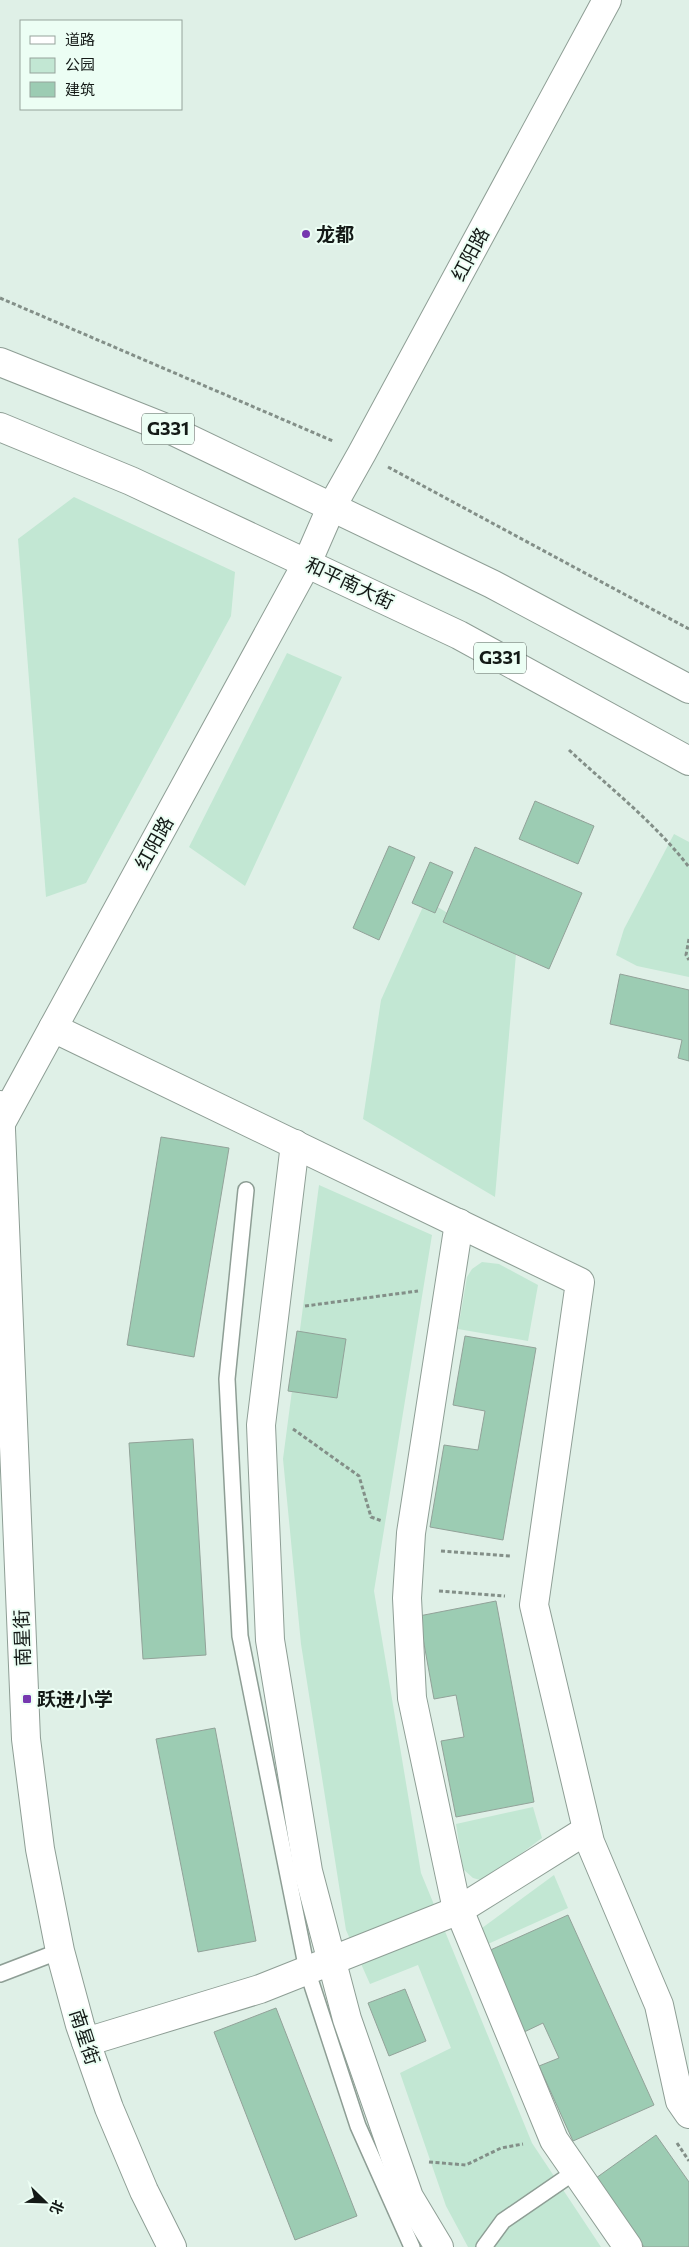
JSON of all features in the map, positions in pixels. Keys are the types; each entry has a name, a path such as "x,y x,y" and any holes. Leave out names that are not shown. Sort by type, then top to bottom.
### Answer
{"main road":[{"name":"红阳路","path":"1,1123 307,563 331,508 367,445 607,0"},
{"name":"G331","path":"0,362 171,430 492,584 689,689"},
{"name":"和平南大街","path":"0,427 131,480 459,635 689,761"},
{"path":"53,1028 580,1282 534,1605 590,1842 659,2005 678,2041 680,2101 689,2114"},
{"name":"南星街","path":"0,1096 26,1739 40,1849 60,1951 86,2042 109,2108 144,2191 172,2247"},
{"path":"295,1144 260,1425 270,1640 308,1871 319,1966 347,2019 409,2197 439,2247"},
{"path":"459,1223 451,1287 411,1541 407,1588 412,1698 455,1900 554,2140 628,2247"},
{"path":"86,2042 260,1989 459,1910 587,1830"}],"lane":[{"path":"246,1190 227,1379 240,1636 358,2126 412,2247"},
{"path":"0,1974 60,1951"},
{"path":"484,2247 503,2221 576,2171"}],"path":[{"path":"568,750 674,848 689,868"},
{"path":"689,939 686,955 689,960"},
{"path":"275,1310 451,1287"},
{"path":"263,1404 303,1437 359,1476 371,1517 411,1541 519,1557"},
{"path":"407,1588 513,1597"},
{"path":"396,2159 466,2165 501,2148 554,2140"}],"green space":[{"path":"74,497 235,572 231,616 86,883 46,897 18,539"},
{"path":"287,653 342,677 245,886 189,847"},
{"path":"674,834 689,842 689,977 637,966 616,955 624,929"},
{"path":"426,900 516,954 495,1197 363,1119 381,1000"},
{"path":"319,1185 432,1235 374,1591 421,1873 532,2143 601,2247 468,2247 446,2206 400,2073 451,2048 418,1965 370,1984 346,1930 301,1644 283,1459"},
{"path":"482,1262 499,1264 538,1285 528,1341 458,1329 467,1277 472,1269"},
{"path":"533,1807 542,1838 484,1881 473,1878 463,1869 456,1824"},
{"path":"554,1875 568,1908 488,1944 482,1928"}],"building":[{"path":"535,801 594,826 578,864 519,839"},
{"path":"389,846 415,857 379,940 353,928"},
{"path":"475,847 582,893 549,969 443,922"},
{"path":"430,862 453,872 435,913 412,903"},
{"path":"620,974 689,990 689,1061 678,1058 682,1040 610,1024"},
{"path":"161,1137 229,1148 194,1357 127,1345"},
{"path":"297,1331 346,1339 337,1398 288,1391"},
{"path":"465,1336 536,1348 503,1540 430,1527 444,1445 478,1450 485,1411 453,1405"},
{"path":"193,1439 206,1655 143,1659 129,1443"},
{"path":"496,1601 534,1802 456,1817 441,1741 464,1737 456,1695 434,1699 419,1616"},
{"path":"215,1728 256,1941 198,1952 156,1739"},
{"path":"568,1915 654,2105 573,2141 539,2066 559,2058 543,2023 522,2033 486,1952"},
{"path":"405,1989 426,2041 389,2056 368,2003"},
{"path":"276,2008 357,2216 295,2240 214,2032"},
{"path":"656,2135 689,2182 689,2247 644,2247 596,2178"}],"place":[{"name":"龙都","path":"306,234"},
{"name":"跃进小学","path":"27,1699"}]}
